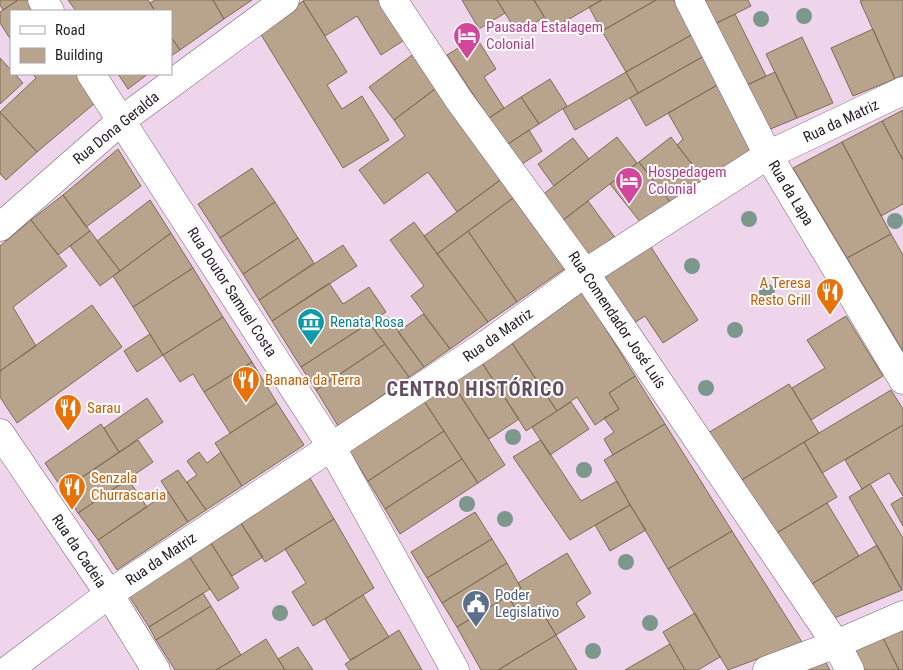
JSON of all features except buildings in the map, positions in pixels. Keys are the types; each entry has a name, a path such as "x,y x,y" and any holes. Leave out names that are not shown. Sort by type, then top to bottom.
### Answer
{"street":[{"name":"Rua Dona Geralda","path":"0,228 122,120 285,0"},
{"name":"Rua Comendador José Luís","path":"393,0 459,100 585,273 836,644 850,670"},
{"name":"Rua da Lapa","path":"689,0 768,155 903,380"},
{"name":"Rua Doutor Samuel Costa","path":"92,75 331,446 455,670"},
{"name":"Rua da Matriz","path":"8,670 109,594 487,344 585,273 768,155 903,91"},
{"name":"Rua da Cadeia","path":"0,433 109,594 156,670"},
{"path":"767,670 836,644 903,615"}],"place":[{"name":"Pausada Estalagem Colonial","path":"467,60"},
{"name":"Hospedagem Colonial","path":"629,205"},
{"name":"A Teresa Resto Grill","path":"830,316"},
{"name":"Renata Rosa","path":"311,346"},
{"name":"Banana da Terra","path":"246,404"},
{"name":"Sarau","path":"68,432"},
{"name":"Senzala Churrascaria","path":"72,511"},
{"name":"Poder Legislativo","path":"476,628"}],"district":[{"name":"CENTRO HISTÓRICO","path":"476,389"}]}
